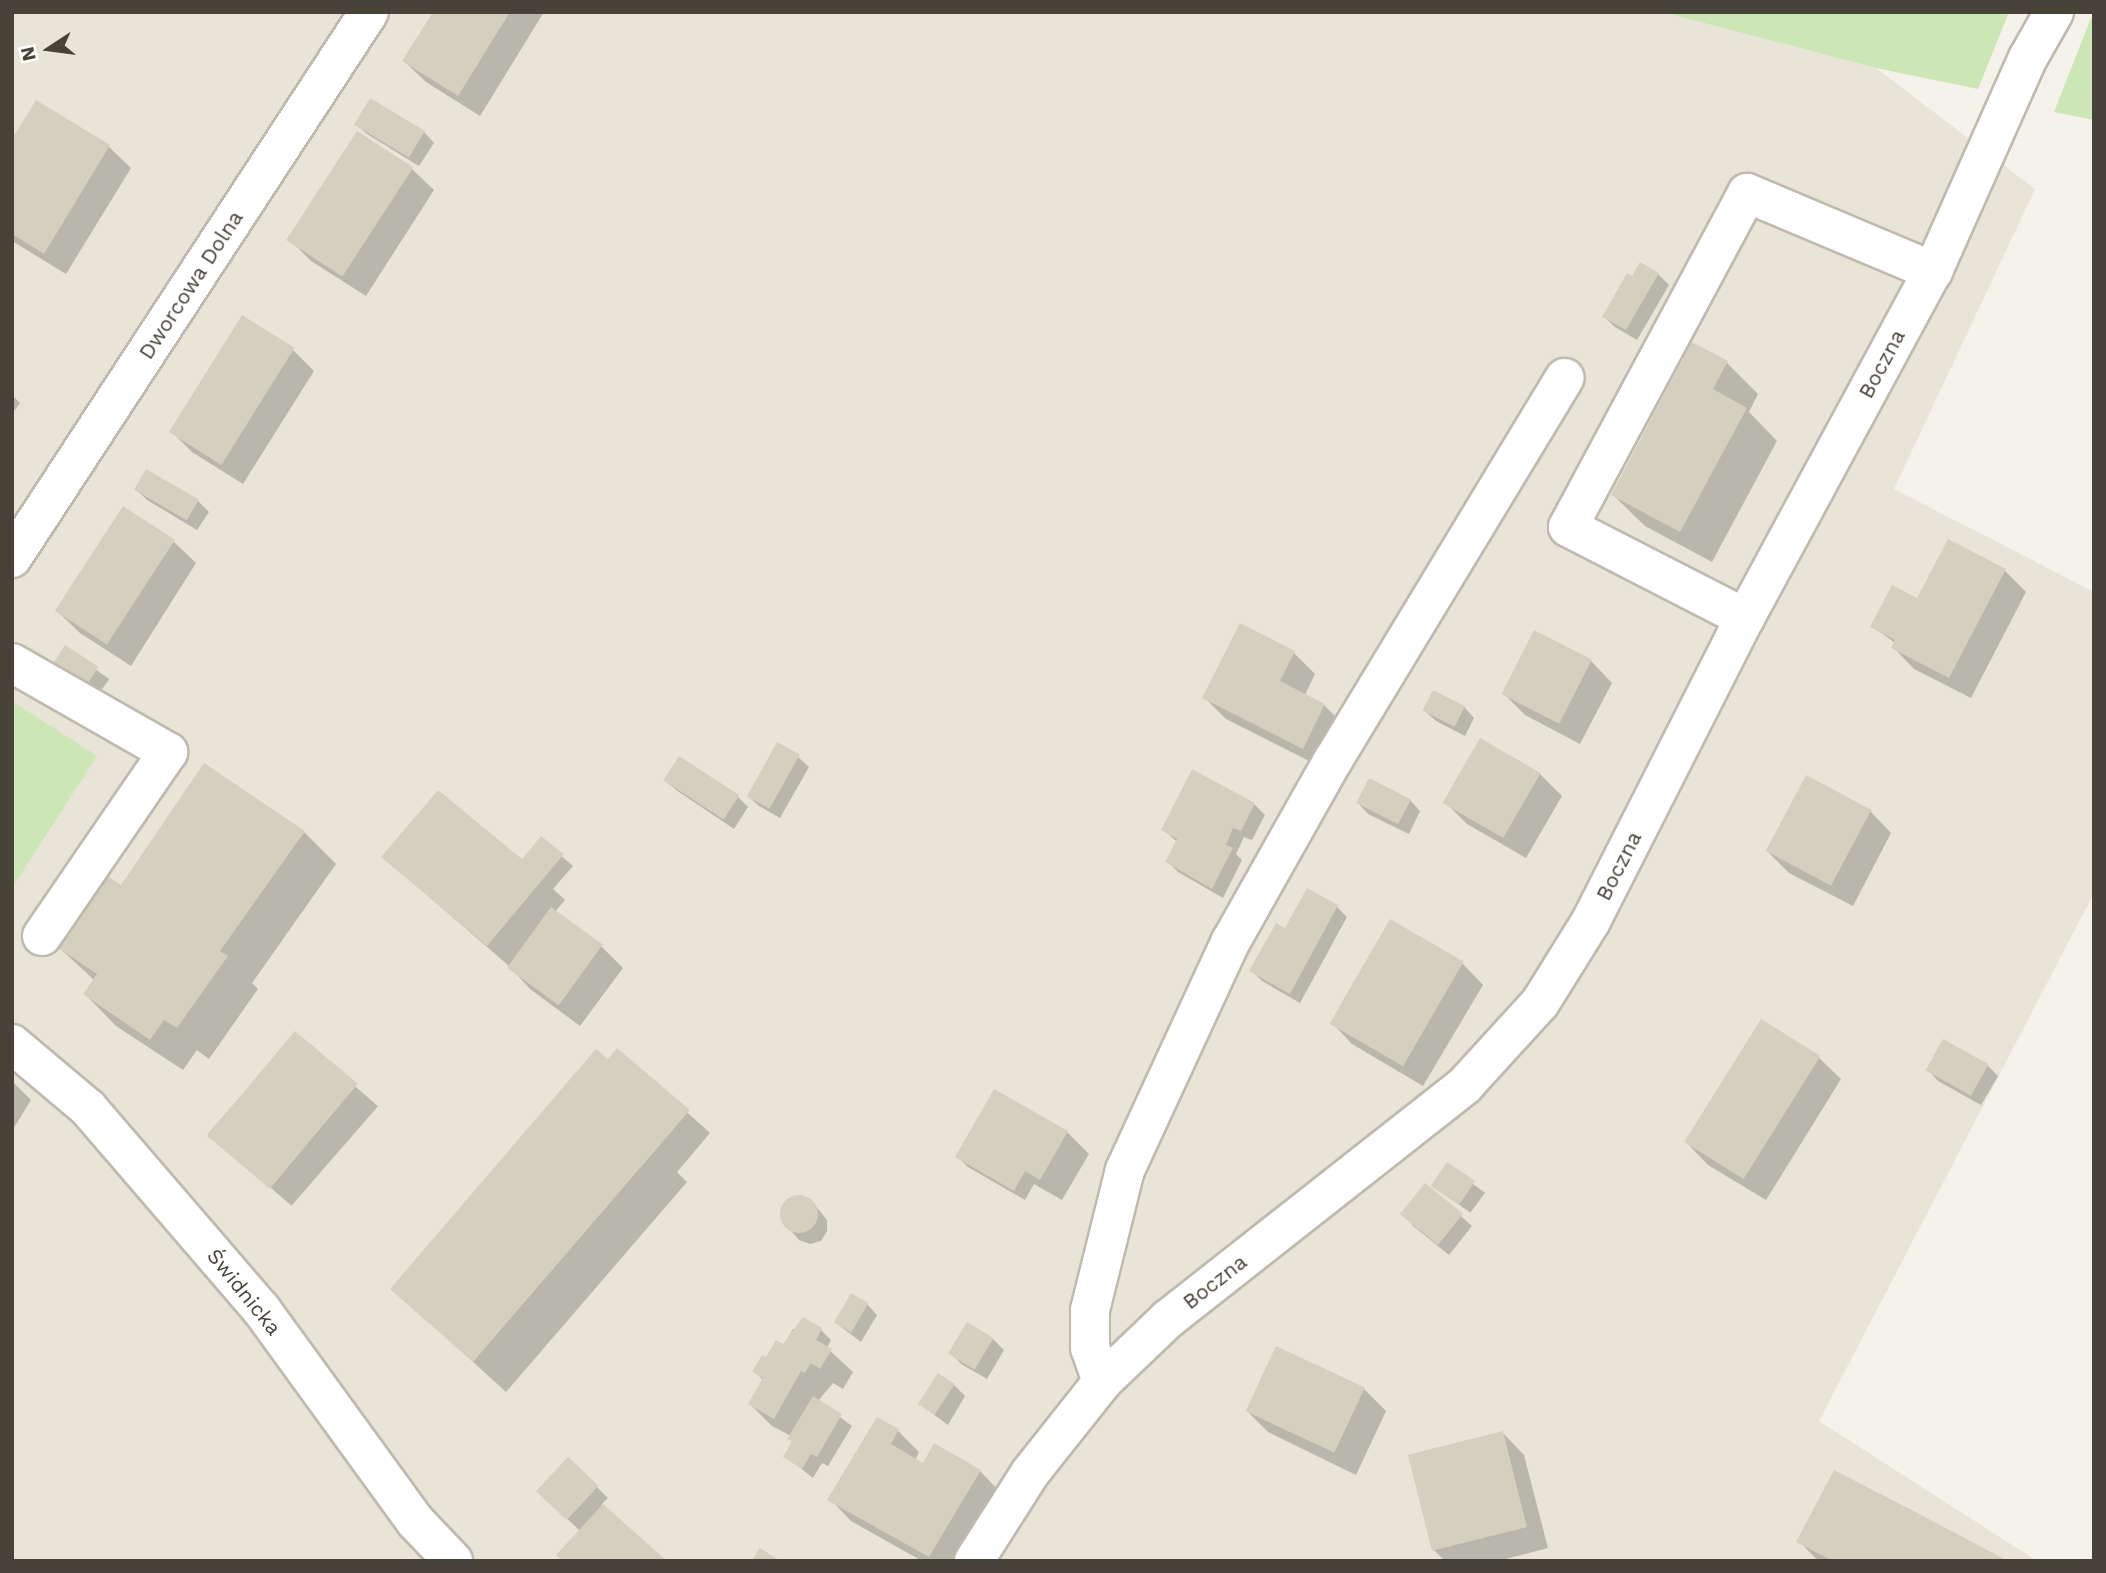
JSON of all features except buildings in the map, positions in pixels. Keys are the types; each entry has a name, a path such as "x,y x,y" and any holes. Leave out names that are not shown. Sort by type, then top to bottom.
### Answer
{"street":[{"name":"Dworcowa Dolna","path":"12,558 369,12"},
{"name":"Boczna","path":"974,1561 1030,1473 1102,1382 1168,1319 1465,1085 1540,1003 1591,921 1745,618 1933,271 2028,58 2054,12"},
{"path":"1745,618 1568,527 1747,193 1933,271"},
{"path":"1102,1382 1090,1348 1090,1310 1096,1277 1125,1170 1231,941 1332,762 1565,378"},
{"path":"12,663 168,752 42,936"},
{"name":"Świdnicka","path":"12,1044 88,1108 261,1310 415,1522 453,1561"}],"shaded area":[{"path":"12,12 1662,12 1876,68 2035,189 1894,489 2094,592 2094,893 1819,1421 2037,1561 12,1561"}],"green space":[{"path":"1662,12 2009,12 1978,89 1876,68"},
{"path":"2091,18 2094,19 2094,120 2054,112"},
{"path":"12,701 97,756 12,888"}]}
